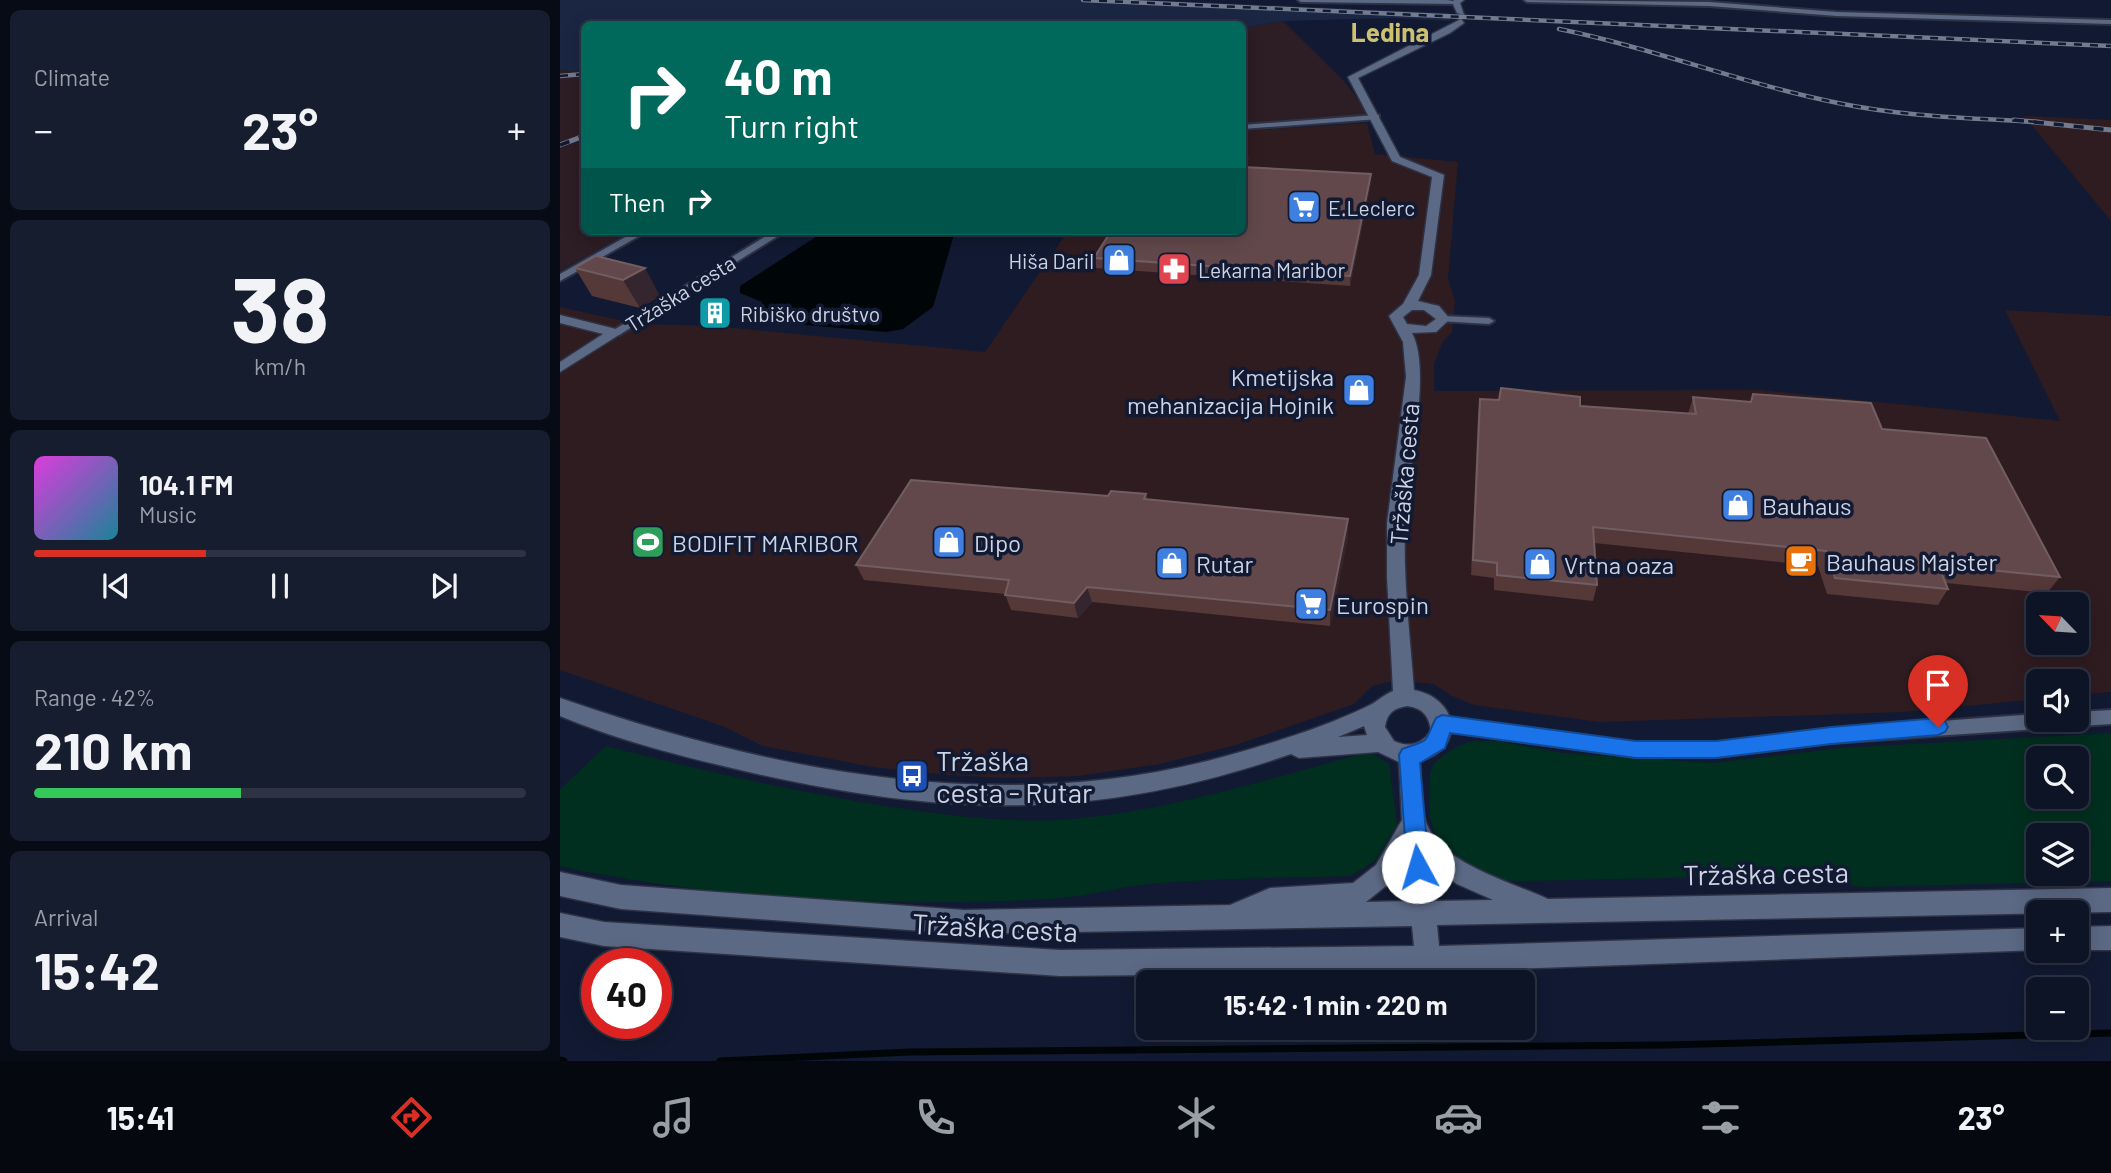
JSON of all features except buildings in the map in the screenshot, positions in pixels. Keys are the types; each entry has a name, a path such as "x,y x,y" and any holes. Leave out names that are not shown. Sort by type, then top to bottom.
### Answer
{"street":[{"path":"1301,0 1458,1 1461,17 1447,31 1355,75 1354,82 1376,117 1396,159 1438,175 1425,275 1432,307 1443,319 1489,321"},
{"path":"1527,0 1709,4 1769,9 2111,22"},
{"path":"1763,0 1769,9"},
{"path":"1246,127 1376,117"},
{"path":"560,278 636,235"},
{"name":"Tržaška cesta","path":"560,368 774,235"},
{"path":"1413,377 1410,342 1396,316 1409,306 1425,275"},
{"path":"1409,306 1432,307"},
{"name":"Tržaška cesta","path":"560,319 615,333"},
{"path":"1404,327 1429,330 1443,319"},
{"path":"1413,377 1429,330"},
{"name":"Tržaška cesta","path":"1405,697 1396,577 1396,523 1413,377"},
{"path":"560,707 604,725 775,768 871,787 1003,797 1080,793 1152,783 1275,752 1377,712 1389,701 1405,697 1415,698 1433,707 1442,724 1438,743 1420,754 1399,754 1381,743 1275,752"},
{"path":"1377,712 1374,728 1381,743"},
{"path":"2089,718 2111,717"},
{"path":"1442,724 1636,750 1716,750 1831,736 2026,722"},
{"path":"1409,755 1413,821 1428,959"},
{"path":"1413,821 1444,863 1469,878 1543,909"},
{"path":"1227,918 1270,900 1357,894 1384,873 1396,856 1413,821"},
{"name":"Tržaška cesta","path":"560,884 621,897 964,922 2111,900"},
{"name":"Tržaška cesta","path":"560,925 604,934 1060,963 1428,959 2026,940"},
{"path":"2089,939 2111,938"}],"shaded area":[{"path":"560,0 1144,0 1449,13 1450,21 1394,18 1283,21 1246,27 1246,21 581,21 581,72 560,70"},
{"path":"1283,21 1344,81 1368,113 1362,116 1246,123 1246,27"},
{"path":"560,70 581,72 581,235 625,235 560,271"},
{"path":"2024,116 2111,120 2111,221 2031,124"},
{"path":"1367,123 1375,154 1458,162 1448,278 1455,301 1452,333 1443,341 1434,364 1434,391 1761,390 2060,421 2005,310 2111,316 2111,692 2089,694 2089,669 2026,669 2026,700 1903,712 1600,722 1474,705 1452,696 1434,684 1396,680 1372,686 1354,704 1236,745 1160,764 1078,776 1006,778 948,775 873,767 763,746 725,727 560,670 560,307 637,324 713,326 985,352 1065,235 1246,235 1246,131"},
{"path":"819,235 954,235 933,307 903,329 886,332 760,321 767,308 760,308 762,302 740,293 740,286"}],"green space":[{"path":"2111,733 2111,881 2089,882 2089,823 2026,823 2026,883 1864,887 1764,876 1491,880 1473,872 1443,847 1429,814 1430,773 1434,763 1456,747 1473,741 1498,741 1562,753 1714,763 1841,748"},
{"path":"606,746 819,795 914,810 1006,820 1075,819 1150,808 1224,792 1369,752 1389,764 1397,825 1376,860 1351,876 1160,883 1064,898 929,902 804,898 680,887 560,866 560,789"}],"waterway":[{"path":"720,1061 909,1052 1667,1045 2111,1033"},
{"path":"560,1060 564,1061"}],"railway":[{"path":"1083,0 2111,46"},
{"path":"1559,29 1768,86 1863,108 2027,121"},
{"path":"560,76 581,74"},
{"path":"2014,120 2027,121"},
{"path":"2027,121 2040,122"},
{"path":"2027,121 2111,130"},
{"path":"560,145 581,137"}],"place":[{"name":"E.Leclerc","path":"1304,207"},
{"name":"Hiša Daril","path":"1119,260"},
{"name":"Lekarna Maribor","path":"1174,269"},
{"name":"Ribiško društvo","path":"715,313"},
{"name":"Kmetijska mehanizacija Hojnik","path":"1359,390"},
{"name":"Bauhaus","path":"1738,505"},
{"name":"BODIFIT MARIBOR","path":"648,542"},
{"name":"Dipo","path":"949,542"},
{"name":"Bauhaus Majster","path":"1801,561"},
{"name":"Rutar","path":"1172,563"},
{"name":"Vrtna oaza","path":"1540,564"},
{"name":"Eurospin","path":"1311,604"},
{"name":"Tržaška cesta - Rutar","path":"912,776"}],"district":[{"name":"Ledina","path":"1390,31"}],"route":[{"path":"1418,867 1409,755 1430,750 1438,743 1442,724 1636,750 1716,750 1938,727"}]}
